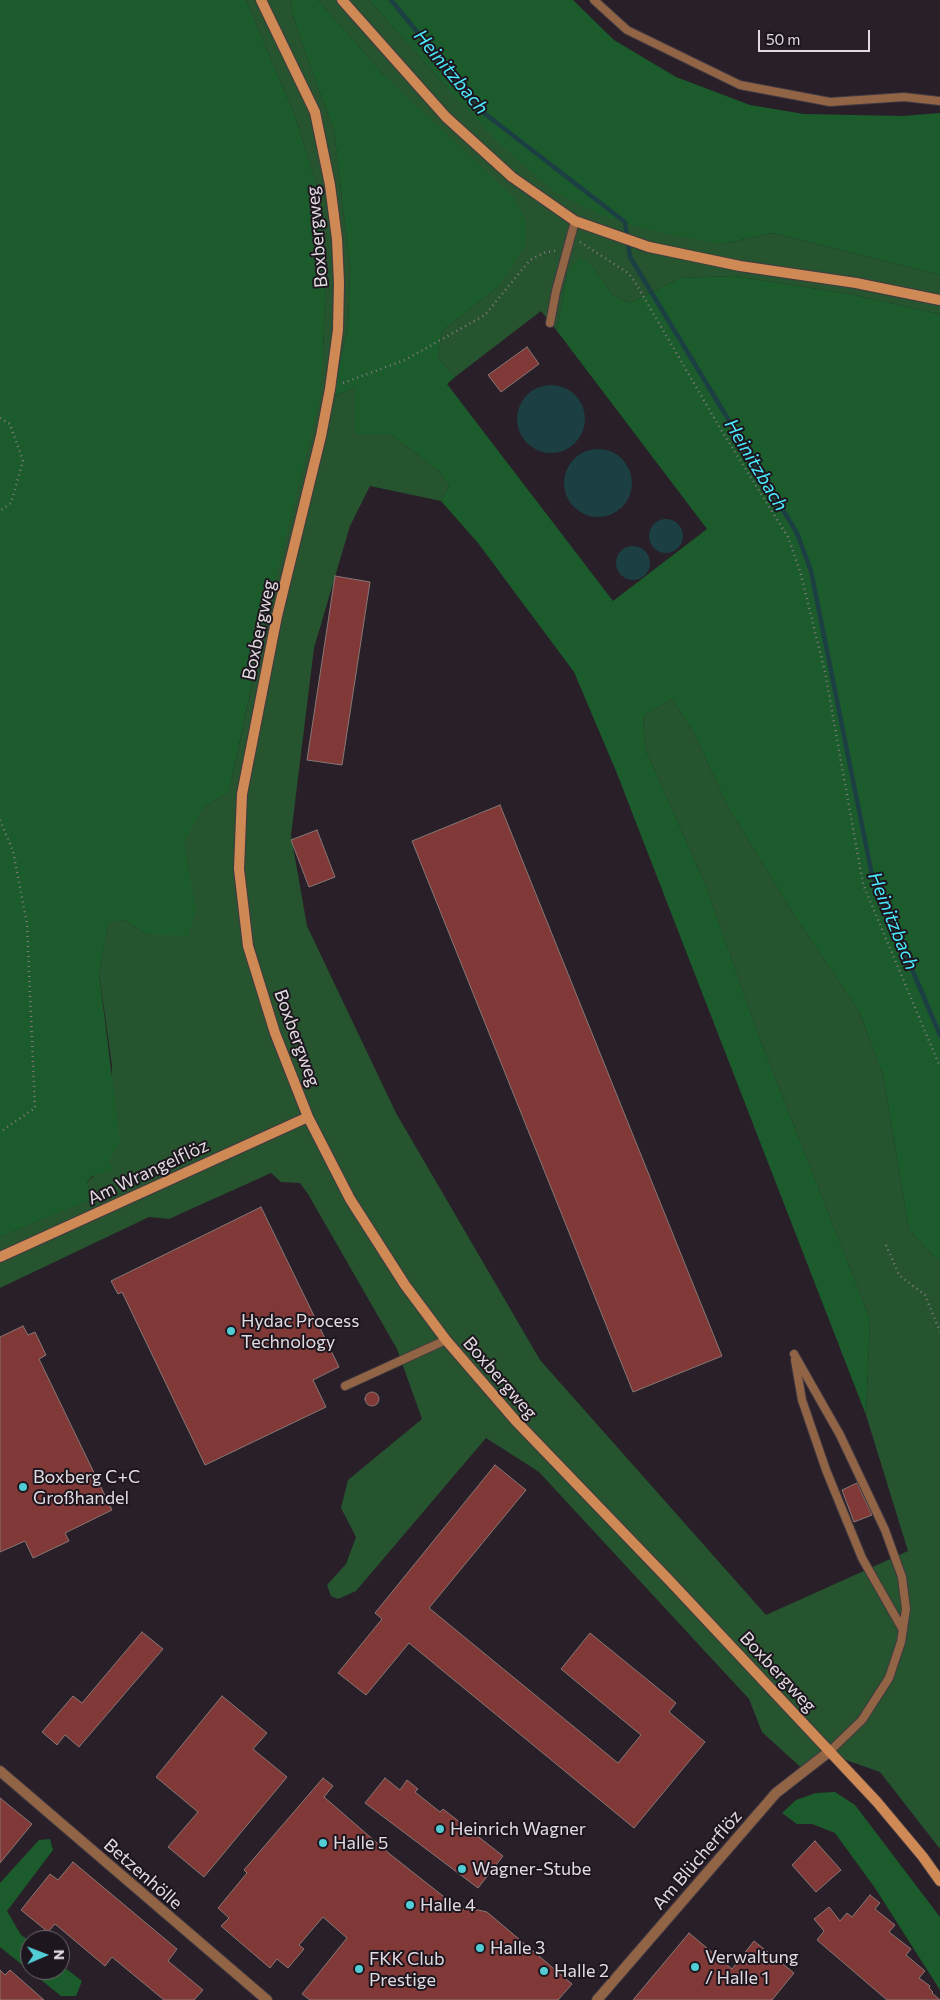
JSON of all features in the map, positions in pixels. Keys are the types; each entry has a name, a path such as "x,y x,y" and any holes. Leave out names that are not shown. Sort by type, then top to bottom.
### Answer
{"street":[{"name":"Boxbergweg","path":"261,0 315,112 330,185 337,239 339,283 338,330 321,436 277,616 242,794 239,869 248,946 275,1033 308,1117 350,1199 405,1285 446,1340 522,1427 830,1751 923,1857 940,1881"},
{"path":"342,0 446,116 512,176 576,222 658,249 740,266 856,283 940,300"},
{"name":"Am Wrangelflöz","path":"0,1257 308,1117"},
{"name":"Am Blücherflöz","path":"597,2000 776,1793 830,1751"},
{"name":"Betzenhölle","path":"0,1771 267,2000"}],"lane":[{"path":"594,0 627,30 740,85 830,102 904,97 940,101"},
{"path":"550,323 556,291 576,222"},
{"path":"345,1386 446,1340"},
{"path":"830,1751 862,1720 889,1678 903,1630 906,1609 902,1577 895,1554 849,1450 794,1354 802,1400 826,1470 862,1558 903,1630"}],"path":[{"path":"571,236 628,273 636,282 720,428 788,537 800,571 825,672 863,884 940,1067"},
{"path":"330,388 405,360 485,315 530,260 546,252 567,250"},
{"path":"0,418 10,424 23,461 11,503 0,511"},
{"path":"0,820 13,851 27,924 35,1108 0,1132"},
{"path":"886,1244 899,1275 925,1295 940,1332"}],"green space":[{"path":"0,0 246,0 295,116 317,186 326,272 319,402 267,614 229,792 204,807 184,842 196,911 188,936 146,934 125,920 109,922 99,973 120,1142 109,1161 114,1170 92,1176 87,1182 90,1192 97,1197 0,1237"},
{"path":"246,0 292,0 291,9 300,38 334,131 350,268 348,328 332,397 355,388 390,434 439,471 449,486 441,501 370,486 350,526 314,648 291,835 307,926 396,1113 540,1360 766,1615 908,1551 866,1415 870,1319 758,1034 706,886 645,748 643,716 672,699 694,733 728,807 796,918 859,1011 883,1075 909,1230 940,1262 940,1849 880,1772 826,1753 807,1773 762,1732 749,1699 539,1472 486,1438 356,1591 338,1599 331,1596 327,1585 346,1564 356,1537 341,1508 348,1480 422,1419 397,1349 300,1183 281,1182 271,1173 169,1219 149,1217 0,1288 0,1237 96,1197 90,1192 87,1182 109,1161 112,1066 99,973 109,921 125,920 146,934 189,871 183,842 204,807 229,792 323,355 326,272 317,186 295,116"},
{"path":"292,0 318,0 384,75 514,198 526,221 526,244 499,286 442,331 438,358 455,377 447,384 613,601 707,529 557,331 567,273 580,257 590,263 614,296 630,303 680,278 734,276 850,294 940,314 940,1262 909,1230 883,1075 859,1011 796,918 728,807 694,733 672,699 643,716 645,748 706,886 758,1034 870,1319 866,1415 616,771 574,672 478,543 441,501 449,486 439,471 390,434 355,434 355,388 332,397 348,328 350,268 334,131 300,38 291,9"},
{"path":"318,0 369,0 446,87 722,244 773,233 940,275 940,314 850,294 734,276 680,278 630,303 614,296 590,263 567,273 557,331 541,311 455,377 438,358 442,331 499,286 384,75"},
{"path":"369,0 573,0 614,40 676,77 750,105 804,114 903,116 940,113 940,275 773,233 722,244 648,230 602,215 555,192 502,146 446,87"},
{"path":"835,1792 855,1805 940,1917 940,1990 875,1888 835,1833 812,1824 797,1824 782,1813 796,1800 816,1793"},
{"path":"50,1839 53,1850 7,1911 20,1933 20,1963 0,1947 0,1883 39,1840"},
{"path":"70,1972 82,1981 76,1996 61,1996 41,1980 70,1980"}],"water":[{"path":"551,385 564,388 575,395 582,406 585,419 582,432 575,443 564,450 551,453 538,450 527,443 520,432 517,419 520,406 527,395 538,388"},
{"path":"598,449 611,452 622,459 629,470 632,483 629,496 622,507 611,514 598,517 585,514 574,507 567,496 564,483 567,470 574,459 585,452"},
{"path":"666,519 678,524 683,536 678,548 666,553 654,548 649,536 654,524"},
{"path":"633,546 645,551 650,563 645,575 633,580 621,575 616,563 621,551"}],"building":[{"path":"527,347 539,364 501,392 488,375"},
{"path":"335,576 370,582 342,765 307,760"},
{"path":"500,805 722,1356 633,1392 412,841"},
{"path":"317,830 335,877 309,887 291,840"},
{"name":"Hydac Process Technology","path":"261,1207 339,1367 313,1380 326,1407 205,1465 122,1292 118,1294 111,1281"},
{"path":"23,1326 28,1335 35,1332 46,1355 39,1359 112,1510 65,1533 69,1541 33,1558 25,1541 0,1552 0,1337"},
{"path":"369,1392 375,1392 379,1399 375,1406 369,1406 365,1402 365,1396"},
{"path":"495,1465 526,1490 429,1608 618,1763 641,1735 561,1669 590,1633 676,1703 669,1712 705,1742 634,1828 409,1643 366,1695 338,1673 382,1619 375,1613"},
{"path":"857,1483 872,1515 854,1522 842,1490"},
{"path":"142,1632 163,1649 79,1747 65,1735 57,1745 42,1732 73,1696 82,1703"},
{"path":"222,1696 267,1733 253,1749 287,1777 204,1877 168,1847 198,1812 156,1777"},
{"path":"323,1778 333,1786 324,1797 391,1855 462,1911 465,1907 487,1912 572,1984 558,2000 310,2000 302,1994 347,1938 323,1917 299,1945 304,1949 288,1968 277,1959 270,1968 221,1926 229,1918 218,1908 247,1873 244,1870"},
{"name":"Heinrich Wagner","path":"385,1778 400,1790 407,1780 418,1789 415,1792 440,1812 443,1809 503,1856 478,1888 365,1803"},
{"path":"0,1798 32,1824 0,1863"},
{"path":"815,1841 841,1870 816,1892 792,1865"},
{"path":"73,1862 177,1949 168,1961 203,1990 194,2000 164,2000 112,1957 105,1966 70,1937 70,1930 62,1930 55,1924 50,1930 46,1930 21,1910 50,1874 58,1880"},
{"path":"870,1895 880,1903 875,1909 895,1925 889,1932 911,1949 906,1955 925,1971 919,1978 930,1986 929,1988 932,1993 940,2000 887,2000 817,1940 824,1931 814,1919 829,1907 840,1921 847,1913 852,1917"},
{"name":"Verwaltung / Halle 1","path":"689,1933 732,1969 754,1941 794,1973 772,2000 633,2000"},
{"path":"0,1970 5,1975 10,1970 44,2000 0,2000"}],"waterway":[{"name":"Heinitzbach","path":"391,0 484,113 625,222 630,257 797,533 811,571 872,875 940,1035"}],"place":[{"name":"Hydac Process Technology","path":"231,1331"},
{"name":"Boxberg C+C Großhandel","path":"23,1487"},
{"name":"Heinrich Wagner","path":"440,1829"},
{"name":"Halle 5","path":"323,1843"},
{"name":"Wagner-Stube","path":"462,1869"},
{"name":"Halle 4","path":"410,1905"},
{"name":"Halle 3","path":"480,1948"},
{"name":"Verwaltung / Halle 1","path":"695,1967"},
{"name":"FKK Club Prestige","path":"359,1969"},
{"name":"Halle 2","path":"544,1971"}]}
